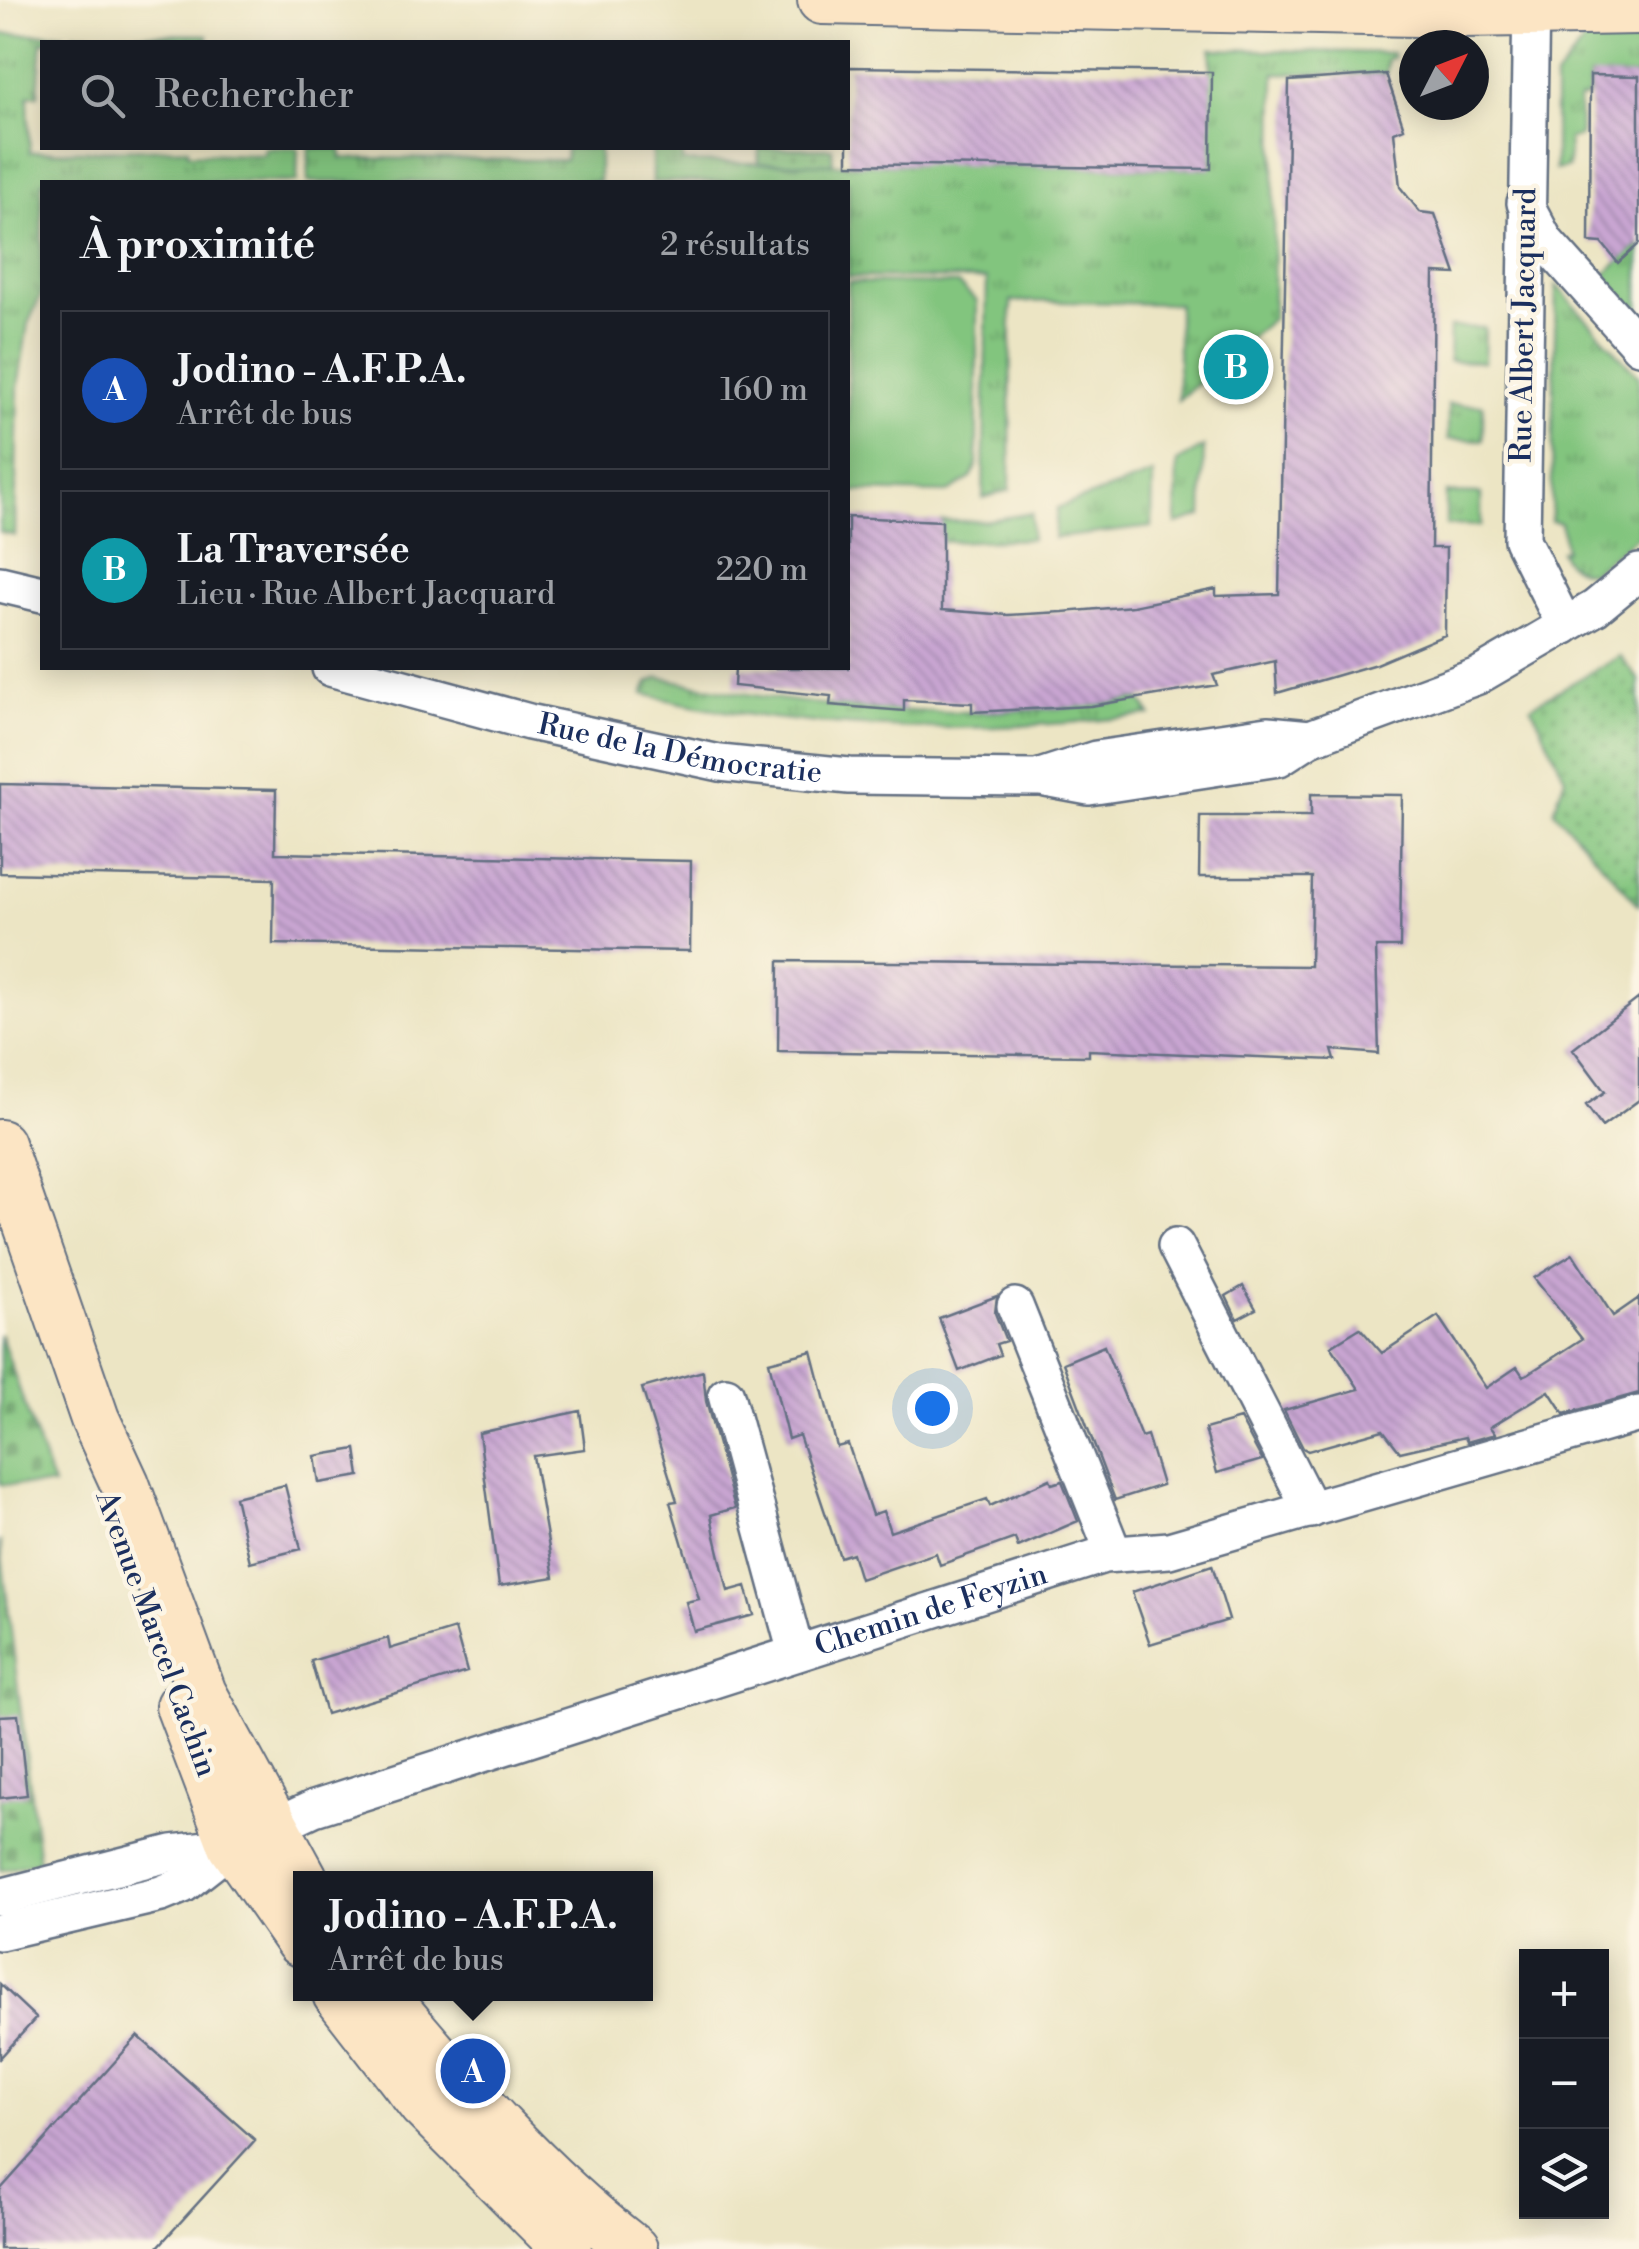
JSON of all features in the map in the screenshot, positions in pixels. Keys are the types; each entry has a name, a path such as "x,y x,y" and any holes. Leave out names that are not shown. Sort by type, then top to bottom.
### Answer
{"street":[{"path":"822,0 1639,10"},
{"name":"Rue Albert Jacquard","path":"1531,7 1524,201 1522,540 1564,626"},
{"path":"1524,201 1545,241 1639,346"},
{"name":"Rue de la Démocratie","path":"337,670 530,722 720,763 849,776 1036,778 1096,759 1268,734 1310,738 1478,676 1595,608 1639,572"},
{"path":"0,584 40,594"},
{"name":"Avenue Marcel Cachin","path":"0,1144 95,1419 101,1498 252,1836"},
{"path":"1176,1246 1310,1510"},
{"path":"1015,1306 1114,1554"},
{"path":"726,1394 796,1654"},
{"name":"Chemin de Feyzin","path":"0,1932 161,1894 183,1885 252,1836 314,1808 796,1654 1114,1554 1169,1550 1639,1414"},
{"path":"252,1836 294,1871"},
{"path":"252,1836 293,1927"},
{"name":"Chemin de Feyzin","path":"0,1897 252,1836"},
{"path":"342,2001 424,2105 495,2182 567,2249"},
{"path":"389,2001 500,2130 546,2176 633,2249"}],"green space":[{"path":"0,34 63,34 63,40 40,40 38,95 28,96 30,152 188,150 264,155 265,150 298,150 297,180 40,180 40,297 28,324 18,387 15,536 0,532"},
{"path":"75,34 208,35 207,40 75,40"},
{"path":"1587,38 1639,39 1639,76 1590,76 1587,97 1579,99 1580,137 1569,139 1568,167 1555,170 1555,78"},
{"path":"1211,49 1393,53 1386,74 1275,73 1273,318 1178,400 1178,304 1011,301 1010,490 983,498 987,279 850,277 850,180 652,180 652,150 682,150 683,162 908,165 912,68 983,69 984,166 1210,169"},
{"path":"309,150 341,150 341,158 565,160 566,150 599,150 599,180 308,180"},
{"path":"759,150 832,150 833,164 758,163"},
{"path":"1639,244 1639,314 1604,275"},
{"path":"850,282 958,284 977,301 977,465 971,478 947,493 850,491"},
{"path":"1556,285 1639,377 1639,535 1591,572 1576,569 1566,560 1560,551 1565,550 1561,523 1551,521"},
{"path":"1450,327 1485,328 1484,362 1449,361"},
{"path":"1448,404 1483,405 1483,440 1448,439"},
{"path":"1204,447 1202,516 1176,524 1177,462"},
{"path":"1153,474 1152,527 1054,538 1057,508"},
{"path":"1446,493 1481,494 1481,526 1446,525"},
{"path":"1032,513 1031,539 942,542 942,521 984,521"},
{"path":"1620,656 1639,680 1639,905 1554,811 1565,777 1531,706"},
{"path":"659,677 838,706 1019,711 1140,699 1151,715 960,728 832,724 706,708 643,694 648,683"},
{"path":"0,1334 53,1486 0,1484"},
{"path":"0,1540 39,1862 0,1871"}],"building":[{"path":"850,67 1212,72 1211,169 848,164"},
{"path":"1386,74 1404,128 1394,132 1400,187 1420,212 1435,214 1456,274 1434,273 1431,548 1446,548 1445,635 1376,664 1277,693 1275,661 1213,675 1217,685 1091,706 972,712 972,703 904,700 904,711 830,705 831,696 734,686 735,670 850,670 850,517 942,521 942,610 1008,615 1133,606 1216,589 1216,596 1279,594 1289,81"},
{"path":"1590,75 1639,76 1639,244 1618,263 1602,243 1589,242"},
{"path":"0,784 276,790 275,853 691,861 690,951 273,944 274,879 0,873"},
{"path":"1311,794 1402,795 1400,947 1376,947 1379,1054 1332,1050 1335,1060 1089,1050 1089,1056 778,1051 779,961 1310,966 1312,877 1199,877 1200,816 1311,816"},
{"path":"1639,998 1639,1100 1602,1127 1586,1105 1605,1092 1573,1049"},
{"path":"1573,1254 1613,1316 1639,1298 1639,1393 1564,1414 1549,1391 1490,1427 1495,1434 1467,1442 1465,1437 1400,1452 1383,1430 1308,1451 1303,1448 1284,1410 1359,1389 1331,1346 1360,1328 1382,1353 1438,1316 1486,1388 1517,1367 1523,1376 1528,1374 1582,1339 1534,1278"},
{"path":"1243,1286 1256,1309 1237,1319 1226,1296"},
{"path":"997,1296 995,1313 1006,1341 996,1344 1000,1355 959,1371 939,1318"},
{"path":"1104,1346 1141,1437 1147,1435 1162,1485 1115,1500 1063,1363"},
{"path":"812,1351 837,1447 848,1444 872,1515 883,1511 890,1532 987,1499 990,1506 1050,1479 1052,1484 1062,1481 1078,1521 1018,1547 1015,1538 940,1565 936,1553 860,1579 852,1553 840,1557 799,1435 788,1439 769,1362"},
{"path":"703,1371 706,1401 735,1508 711,1515 715,1536 728,1591 746,1586 754,1615 694,1631 686,1602 699,1599 670,1502 677,1501 642,1388"},
{"path":"580,1411 585,1449 533,1456 554,1577 499,1586 479,1433"},
{"path":"1240,1419 1262,1460 1217,1473 1205,1429"},
{"path":"356,1449 360,1476 319,1483 315,1456"},
{"path":"285,1485 301,1549 250,1562 235,1497"},
{"path":"1212,1565 1229,1620 1150,1644 1132,1592"},
{"path":"455,1629 467,1672 326,1714 311,1661 388,1638 390,1649"},
{"path":"18,1715 27,1795 0,1798 0,1716"},
{"path":"0,1984 36,2018 0,2058"},
{"path":"138,2036 255,2140 156,2249 0,2249 0,2190"}],"place":[{"name":"La Traversée","path":"1236,367"},
{"name":"Jodino - A.F.P.A.","path":"473,2071"}]}
